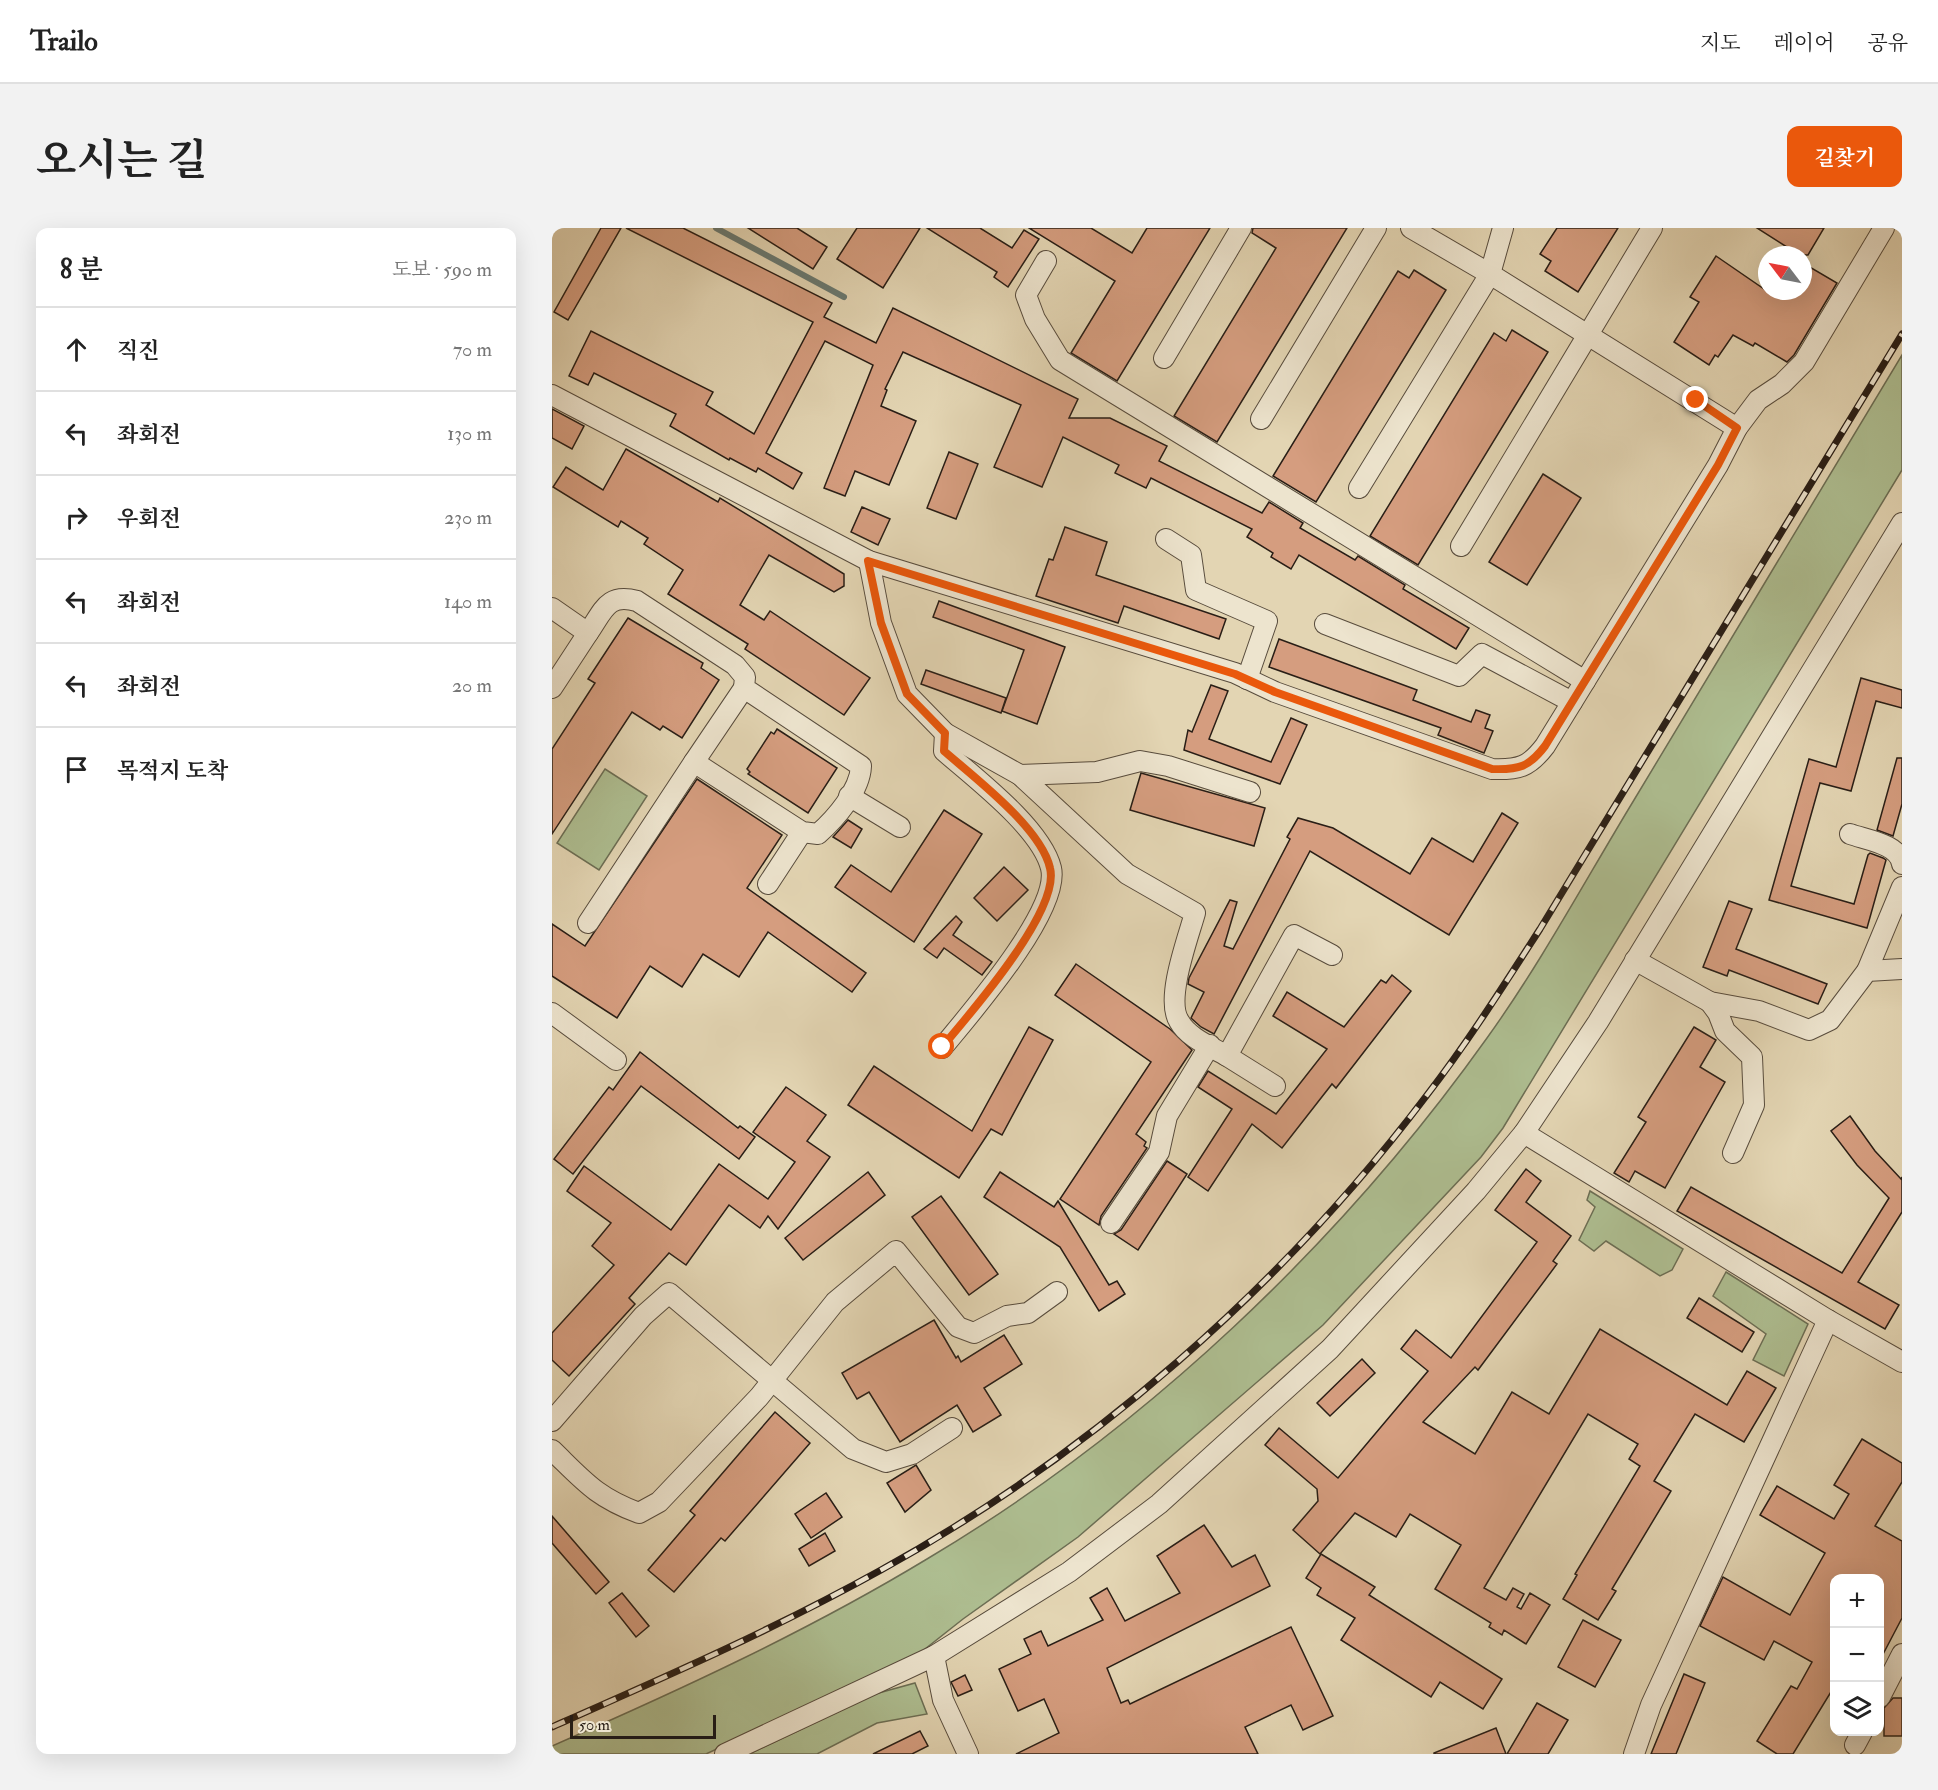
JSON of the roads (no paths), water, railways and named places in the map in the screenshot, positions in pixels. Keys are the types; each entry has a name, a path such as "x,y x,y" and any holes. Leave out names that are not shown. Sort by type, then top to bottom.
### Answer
{"street":[{"path":"1164,358 1241,228"},
{"path":"1261,419 1376,228"},
{"path":"1412,228 1737,428"},
{"path":"1359,488 1490,274 1503,228"},
{"path":"1461,546 1652,228"},
{"path":"552,394 868,561 1247,679 1275,692 1492,769 1521,767 1533,761 1572,702 1718,465 1737,428 1758,400 1782,384 1804,362 1884,228"},
{"path":"1046,261 1026,295 1035,319 1060,360 1585,681"},
{"path":"725,1754 934,1656 1069,1572 1159,1504 1226,1446 1338,1340 1476,1191 1524,1133 1598,1022 1902,523"},
{"path":"1166,539 1191,555 1196,590 1267,621 1247,679"},
{"path":"868,561 881,623 907,694 945,733 1020,775 1127,874 1195,913 1174,993 1178,1020 1190,1034 1275,1086"},
{"path":"552,688 611,602 622,597 637,601 735,665 745,677 744,688 588,923"},
{"path":"552,608 588,633"},
{"path":"1326,624 1459,676 1482,654 1572,702"},
{"path":"694,762 802,832 818,834 834,820 861,775 861,766 744,688"},
{"path":"942,1047 997,982 1039,915 1052,883 1050,866 1031,832 944,751 945,733"},
{"path":"1020,775 1097,772 1140,761 1168,766 1250,792"},
{"path":"849,796 900,827"},
{"path":"768,884 802,832"},
{"path":"1850,834 1891,848 1901,859 1902,864"},
{"path":"1635,960 1710,1002 1759,1011 1809,1030 1830,1020 1867,971 1902,887"},
{"path":"1227,1056 1294,935 1332,955"},
{"path":"1867,971 1902,969"},
{"path":"1710,1002 1718,1013 1725,1031 1752,1057 1754,1105 1732,1154"},
{"path":"552,1012 616,1060"},
{"path":"1112,1223 1159,1152 1167,1116 1210,1046"},
{"path":"1524,1133 1828,1320 1902,1362"},
{"path":"552,1450 586,1486 614,1504 639,1513 659,1502 692,1469 771,1381 835,1302 896,1251 958,1327 974,1333 1006,1316 1028,1313 1057,1292"},
{"path":"552,1421 643,1316 669,1293 853,1449 886,1462 912,1454 952,1428"},
{"path":"1635,1754 1651,1705 1828,1320"},
{"path":"1884,1689 1902,1654"},
{"path":"934,1656 942,1700 968,1754"}],"waterway":[{"path":"716,228 844,297"}],"railway":[{"path":"552,1727 760,1633 841,1592 959,1524 1034,1474 1108,1420 1246,1299 1310,1234 1371,1166 1427,1095 1499,992 1540,929 1902,334"}]}
